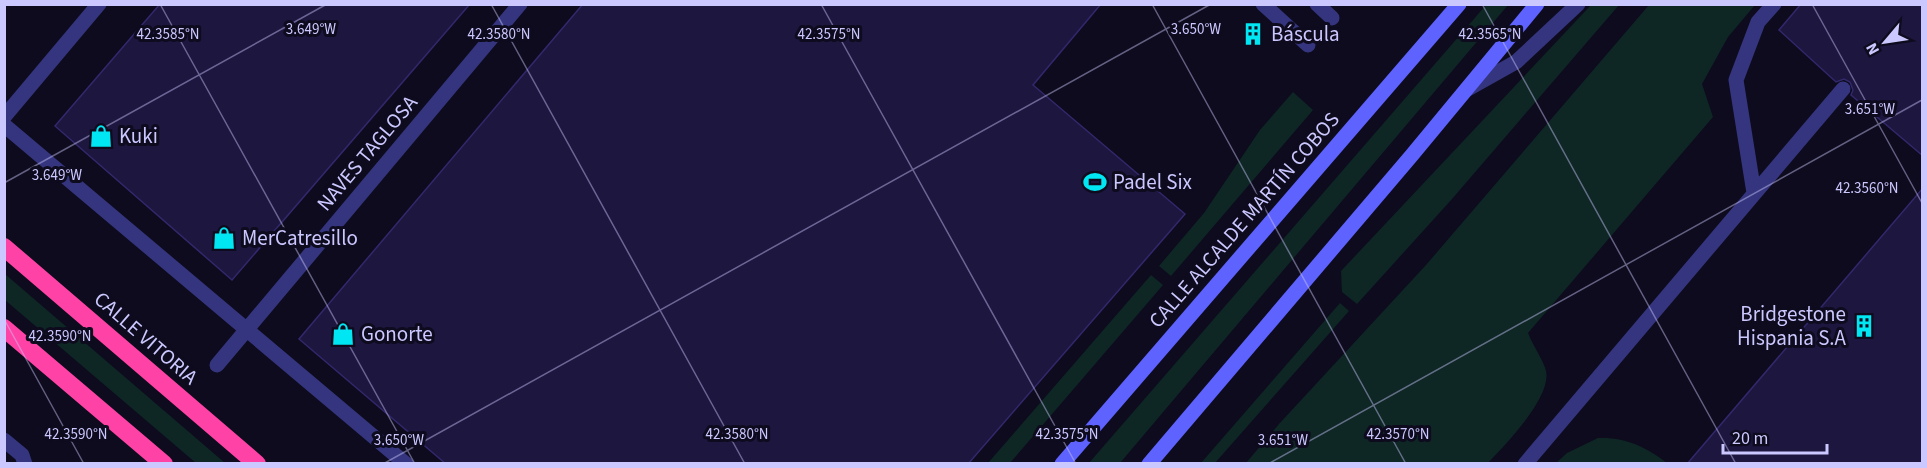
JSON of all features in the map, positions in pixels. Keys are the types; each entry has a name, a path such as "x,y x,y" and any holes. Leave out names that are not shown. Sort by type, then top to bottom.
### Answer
{"highway":[{"name":"CALLE VITORIA","path":"4,247 257,464"},
{"path":"4,328 164,464"}],"main road":[{"name":"CALLE ALCALDE MARTÍN COBOS","path":"1062,464 1459,4"},
{"path":"1149,464 1537,4"}],"lane":[{"path":"4,117 99,4"},
{"name":"NAVES TAGLOSA","path":"217,365 520,4"},
{"path":"1263,4 1308,45"},
{"path":"1317,4 1332,18"},
{"path":"1466,90 1516,62 1578,4"},
{"path":"1754,193 1736,80 1758,22 1774,4"},
{"path":"1525,464 1843,88"},
{"path":"4,125 406,464"},
{"path":"4,440 22,455 25,464"}],"green space":[{"path":"1486,5 1508,5 1120,463 1089,463"},
{"path":"1591,5 1619,5 1452,199 1357,304 1342,292 1341,271"},
{"path":"1649,5 1755,5 1728,37 1702,84 1713,117 1528,333 1545,366 1546,382 1535,407 1505,445 1488,463 1246,463 1279,424 1426,265"},
{"path":"1293,92 1313,110 1171,276 1159,266 1204,213 1260,130"},
{"path":"5,274 225,463 196,463 5,300"},
{"path":"1151,275 1163,285 1010,463 988,463"},
{"path":"1340,303 1349,311 1215,463 1201,463"},
{"path":"1598,438 1627,441 1651,452 1667,463 1556,463 1567,453"}],"building":[{"path":"160,4 470,4 232,280 55,126"},
{"path":"583,4 1101,4 1033,85 1185,214 968,464 446,464 299,339"},
{"path":"1801,4 1923,4 1923,156 1851,95 1853,90 1850,82 1844,79 1836,82 1779,30"},
{"name":"Bridgestone Hispania S.A","path":"1923,188 1923,464 1687,464"}],"place":[{"name":"Báscula","path":"1253,34"},
{"name":"Kuki","path":"101,136"},
{"name":"Padel Six","path":"1095,182"},
{"name":"MerCatresillo","path":"224,238"},
{"name":"Bridgestone Hispania S.A","path":"1864,326"},
{"name":"Gonorte","path":"343,334"}]}
